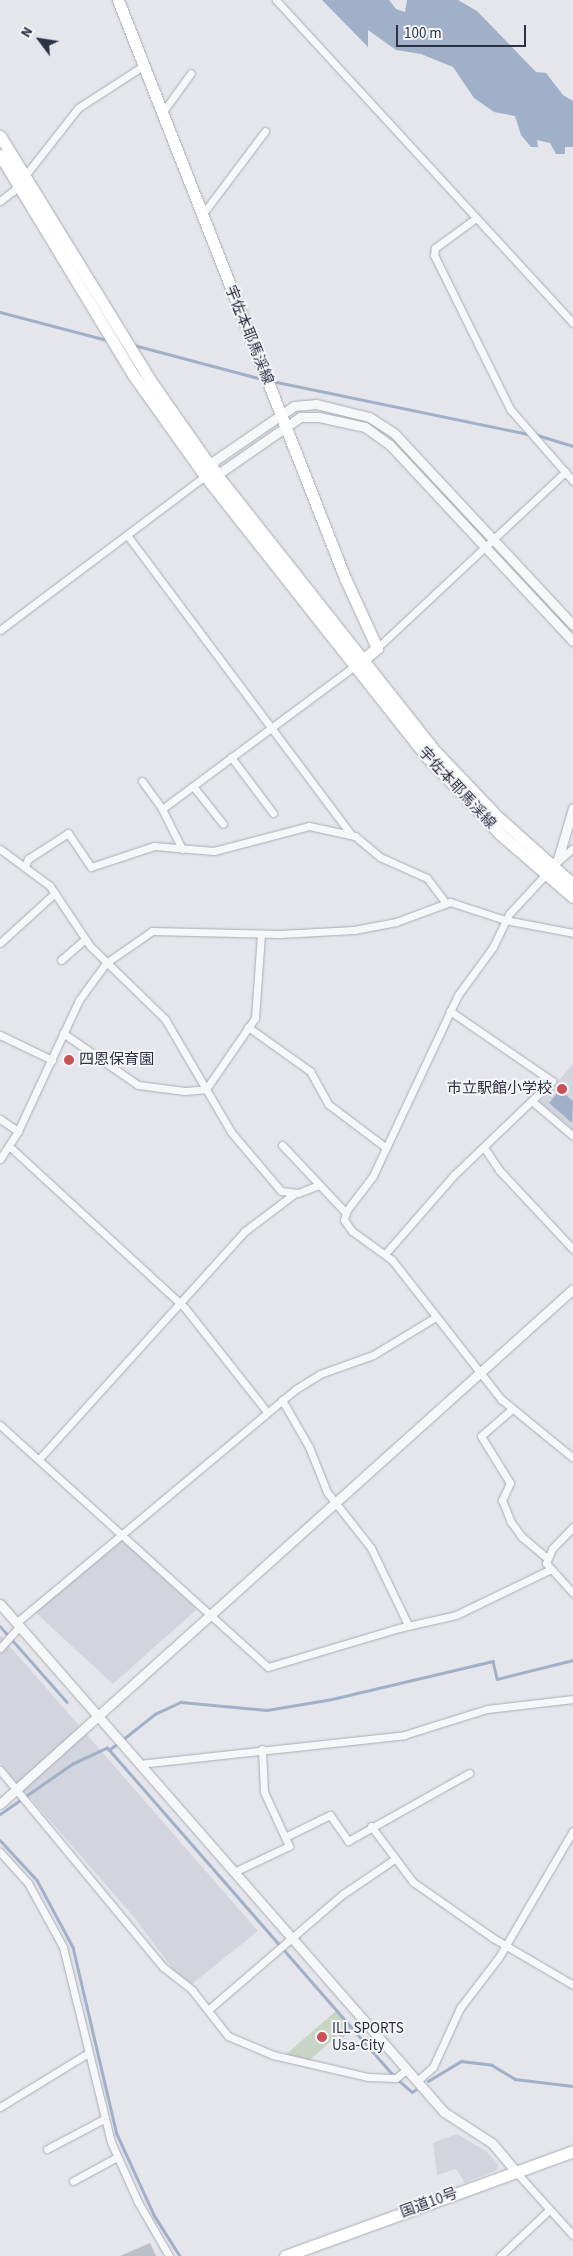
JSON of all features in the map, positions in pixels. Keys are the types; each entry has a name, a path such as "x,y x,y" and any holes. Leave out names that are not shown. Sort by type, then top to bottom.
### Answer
{"main road":[{"name":"宇佐本耶馬渓線","path":"118,0 201,215 377,648"},
{"name":"宇佐本耶馬渓線","path":"0,136 21,180 134,376 448,781 573,884"},
{"name":"宇佐本耶馬渓線","path":"0,155 21,180 209,473"},
{"path":"358,665 377,648"},
{"name":"宇佐本耶馬渓線","path":"552,868 573,897"},
{"name":"国道10号","path":"285,2256 573,2151"}],"street":[{"path":"276,0 573,323"},
{"path":"0,201 21,180 78,108 143,66"},
{"path":"161,114 191,73"},
{"path":"201,215 265,131"},
{"path":"476,218 435,248 434,255 510,409 573,480"},
{"path":"0,630 209,473 214,462 281,413 294,406 316,404 374,419 394,433 573,625"},
{"path":"209,473 221,472 286,424 300,417 319,417 375,433 485,546 573,641"},
{"path":"377,648 565,472"},
{"path":"127,535 350,833 380,857 427,878 446,903 505,920 573,933"},
{"path":"162,809 269,727 358,665"},
{"path":"231,757 273,813"},
{"path":"142,781 162,809 182,849"},
{"path":"193,786 223,824"},
{"path":"552,868 573,808"},
{"path":"25,866 28,859 68,833 90,867 154,846 214,851 304,826 350,833"},
{"path":"346,1213 370,1181 450,1011 493,947 505,920 552,868 573,848"},
{"path":"0,849 25,866 55,893 85,939 106,963 165,1019 205,1089 248,1153 281,1191 294,1194"},
{"path":"0,943 55,893"},
{"path":"0,1159 18,1131 79,1000 106,963 130,944 161,928 261,934 354,930 396,922 446,903"},
{"path":"63,1033 138,1085 185,1091 205,1089 248,1027 257,1010 261,934"},
{"path":"61,960 85,939"},
{"path":"386,1254 434,1197 533,1102 552,1081 450,1011"},
{"path":"248,1027 310,1071 328,1104 385,1147"},
{"path":"0,1035 52,1060"},
{"path":"533,1102 573,1136"},
{"path":"0,1119 18,1131"},
{"path":"282,1145 346,1213 348,1227 386,1254 434,1318 512,1409 573,1458"},
{"path":"9,1146 180,1303 268,1412"},
{"path":"485,1149 499,1170 573,1249"},
{"path":"39,1459 245,1232 294,1194 319,1185"},
{"path":"0,1804 573,1289"},
{"path":"0,1648 18,1625 282,1400 314,1377 365,1359 434,1318"},
{"path":"282,1400 336,1502 371,1548 408,1626"},
{"path":"512,1409 481,1436 510,1483 502,1500 514,1527 547,1558 549,1570 573,1593"},
{"path":"0,1425 211,1614 264,1665 272,1667 408,1626 471,1610 549,1570"},
{"path":"547,1558 573,1527"},
{"path":"0,1604 417,2081 456,2123 497,2148 573,2235"},
{"path":"139,1764 262,1749 404,1735 488,1709 573,1699"},
{"path":"234,1872 287,1848 289,1843 264,1792 262,1749"},
{"path":"0,1770 18,1788 163,1967 192,1990 228,2036 272,2055 368,2077 396,2078 407,2069"},
{"path":"285,1837 328,1815 346,1841 469,1773"},
{"path":"371,1826 393,1860 413,1882 505,1946 573,1985"},
{"path":"417,2081 433,2067 460,2008 505,1946 573,1831"},
{"path":"0,1852 28,1883 63,1947 104,2118 117,2157 170,2256"},
{"path":"208,2010 293,1939 343,1894 393,1860"},
{"path":"0,2106 88,2053"},
{"path":"47,2149 104,2118"},
{"path":"73,2181 117,2157"},
{"path":"500,2256 550,2210"}],"shaded area":[{"name":"市立駅館小学校","path":"573,1064 573,1130 540,1102"},
{"path":"122,1540 197,1609 113,1684 35,1612"},
{"path":"0,1635 258,1931 192,1984 176,1973 133,1916 0,1763"},
{"path":"457,2134 486,2151 498,2164 497,2170 465,2183 456,2169 437,2175 433,2143"}],"green space":[{"name":"ILL SPORTS Usa-City","path":"336,2011 352,2029 342,2039 338,2035 310,2060 285,2055"}],"water":[{"path":"322,0 389,0 396,9 405,12 407,0 458,0 477,11 536,72 546,73 563,95 573,101 573,147 565,147 565,154 556,154 550,143 537,140 538,147 531,147 521,135 515,116 494,112 474,98 453,67 421,54 396,50 368,30 368,47"},
{"path":"560,1090 573,1101 572,1123 549,1103"}],"building":[{"path":"150,2243 156,2256 120,2256"}],"waterway":[{"path":"0,312 107,340"},
{"path":"134,345 262,379"},
{"path":"272,381 529,434"},
{"path":"534,434 573,446"},
{"path":"0,1626 67,1702"},
{"path":"122,1740 155,1714 181,1702 267,1710 332,1699 493,1661 497,1679 573,1660"},
{"path":"109,1750 118,1743"},
{"path":"107,1747 396,2078 412,2092 415,2090"},
{"path":"0,1814 72,1764 107,1748"},
{"path":"0,1840 37,1880 73,1947 117,2134 154,2215 180,2256"},
{"path":"428,2081 461,2061 492,2065 515,2079 573,2086"}],"place":[{"name":"四恩保育園","path":"69,1060"},
{"name":"市立駅館小学校","path":"562,1089"},
{"name":"ILL SPORTS Usa-City","path":"322,2037"}]}
